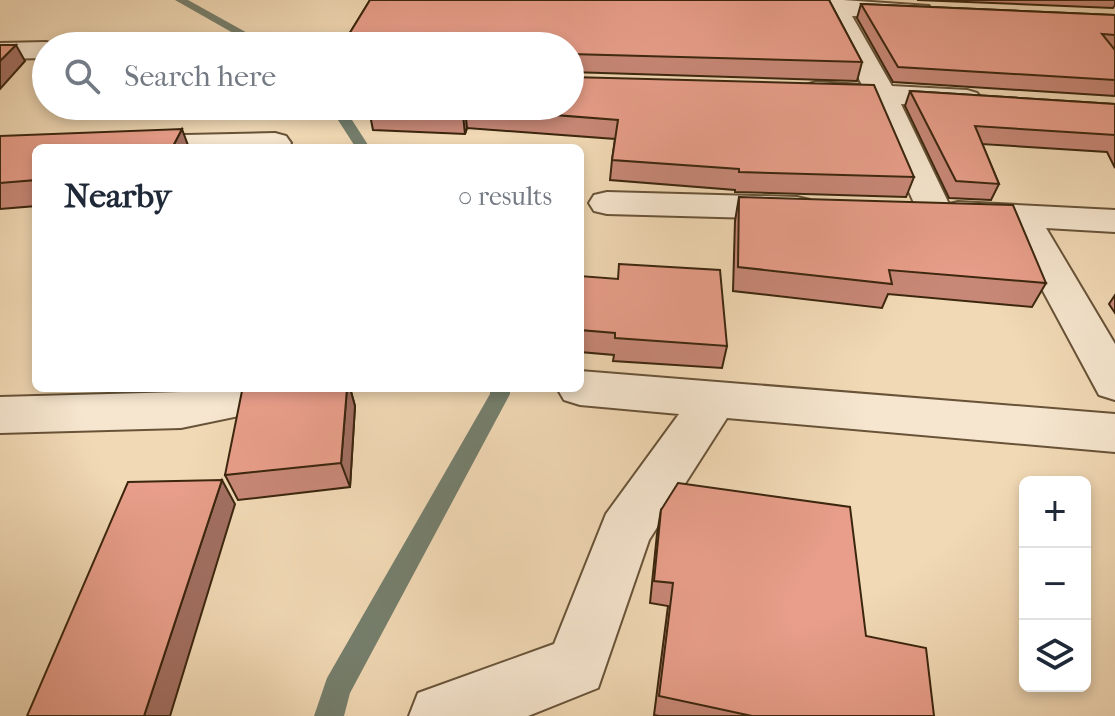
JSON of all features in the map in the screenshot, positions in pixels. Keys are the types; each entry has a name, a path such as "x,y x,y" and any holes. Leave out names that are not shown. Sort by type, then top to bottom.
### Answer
{"street":[{"path":"755,6 833,4 943,12"},
{"path":"833,4 881,93 919,211 1115,221"},
{"path":"0,51 32,50"},
{"path":"788,90 990,100"},
{"path":"226,144 275,143"},
{"path":"607,203 825,209"},
{"path":"1021,217 1115,383"},
{"path":"584,388 1115,433"},
{"path":"0,415 181,410 272,392"},
{"path":"441,716 463,711 576,666 625,531 715,399"}],"building":[{"path":"370,0 829,0 862,62 584,54 584,32 350,32"},
{"path":"861,4 1115,15 1115,35 1102,34 1115,50 1115,80 898,67"},
{"path":"0,45 16,45 0,61"},
{"path":"584,77 874,85 914,177 739,172 739,169 612,160 618,120 584,117"},
{"path":"910,91 1115,104 1115,135 975,126 999,184 956,181"},
{"path":"182,129 174,144 32,144 32,180 0,183 0,136"},
{"path":"739,197 1013,205 1046,283 889,270 892,284 738,267"},
{"path":"619,264 720,270 727,346 615,338 615,333 584,330 584,276 618,279"},
{"path":"242,392 347,392 341,463 225,475"},
{"path":"222,480 144,716 27,716 128,482"},
{"path":"678,483 850,507 866,636 926,648 934,716 752,716 659,696 673,583 654,581 661,510"}],"waterway":[{"path":"180,0 239,32"},
{"path":"345,120 360,144"},
{"path":"329,716 337,688 500,392"}]}
